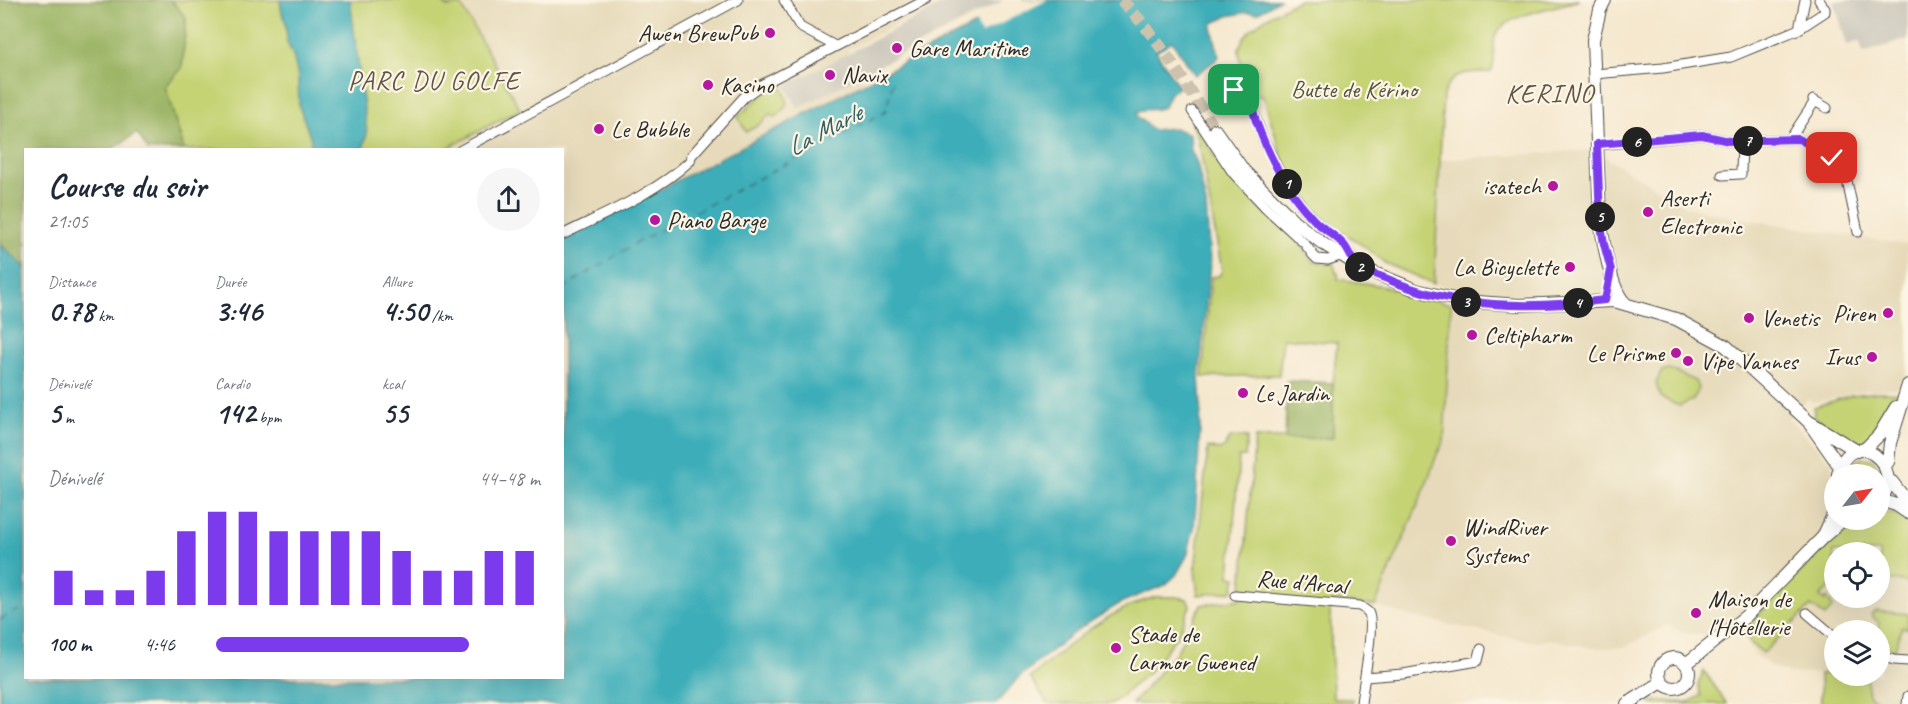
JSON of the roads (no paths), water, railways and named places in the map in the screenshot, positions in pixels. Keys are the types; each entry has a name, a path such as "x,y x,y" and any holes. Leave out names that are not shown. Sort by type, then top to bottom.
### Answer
{"main road":[{"path":"1605,0 1594,32 1600,219 1604,244 1619,298 1625,303"},
{"path":"1215,130 1244,171 1294,221 1340,256 1357,265 1407,287 1462,301 1519,305 1625,303 1676,319 1726,346 1808,421 1860,450 1877,453 1888,462"},
{"path":"1605,304 1611,270"},
{"path":"1605,304 1624,310 1645,309"},
{"path":"1843,464 1847,457 1879,435 1906,389"},
{"path":"1890,489 1892,472 1888,462 1890,443 1906,389"},
{"path":"1808,421 1835,464"},
{"path":"1892,482 1908,503"},
{"path":"1890,503 1908,513"},
{"path":"1822,538 1826,530"},
{"path":"1686,664 1746,616 1831,530"},
{"path":"1679,659 1686,664 1689,673 1683,686 1674,688 1662,682 1660,668 1666,661 1679,659"},
{"path":"1627,704 1662,682"}],"street":[{"path":"465,148 738,0"},
{"path":"784,0 800,27 835,46"},
{"path":"564,234 660,185 690,161 691,156 744,97 776,76 926,0"},
{"path":"1799,29 1805,0"},
{"path":"1594,74 1729,58 1799,29 1825,12 1826,9 1819,0"},
{"path":"1214,95 1234,90 1248,97 1263,139 1284,181 1310,216 1346,247 1357,265"},
{"path":"1790,139 1814,101 1827,108"},
{"path":"1192,111 1233,173 1305,244 1313,255 1321,260 1340,256"},
{"path":"1597,144 1702,135 1729,141 1801,139 1844,167 1858,232"},
{"path":"1722,175 1741,174 1742,141"},
{"path":"1820,179 1832,158"},
{"name":"Rue d'Arcal","path":"1235,595 1364,608 1371,621 1360,704"},
{"path":"1807,613 1824,627"},
{"path":"1365,677 1414,672 1479,661 1481,649"},
{"path":"1890,659 1908,662"},
{"path":"1907,704 1908,696"}],"water":[{"path":"280,0 350,0 367,133 363,148 311,148 311,139 299,106 298,76 287,42 286,23"},
{"name":"La Marle","path":"1023,0 1279,0 1257,13 1248,12 1228,16 1213,23 1212,28 1219,56 1195,75 1172,41 1156,51 1179,87 1170,93 1164,107 1137,112 1137,116 1153,130 1174,128 1190,134 1191,150 1197,163 1206,204 1210,263 1199,376 1201,407 1196,505 1194,528 1187,556 1176,575 1165,585 1122,602 1077,630 1018,678 996,704 0,704 0,244 24,266 24,679 564,679 564,239"}],"tunnel":[{"path":"1121,0 1160,46 1215,130"}],"place":[{"name":"Awen BrewPub","path":"770,33"},
{"name":"Gare Maritime","path":"897,48"},
{"name":"Navix","path":"830,75"},
{"name":"Kasino","path":"708,85"},
{"name":"Le Bubble","path":"599,129"},
{"name":"isatech","path":"1553,186"},
{"name":"Aserti Electronic","path":"1648,212"},
{"name":"Piano Barge","path":"655,220"},
{"name":"La Bicyclette","path":"1570,267"},
{"name":"Piren","path":"1888,313"},
{"name":"Venetis","path":"1749,318"},
{"name":"Celtipharm","path":"1472,335"},
{"name":"Le Prisme","path":"1676,353"},
{"name":"Irus","path":"1872,357"},
{"name":"Vipe Vannes","path":"1688,361"},
{"name":"Le Jardin","path":"1243,393"},
{"name":"WindRiver Systems","path":"1451,541"},
{"name":"Maison de l'Hôtellerie","path":"1696,613"},
{"name":"Stade de Larmor Gwened","path":"1116,648"}],"district":[{"name":"PARC DU GOLFE","path":"434,80"},
{"name":"KERINO","path":"1550,93"}],"park label":[{"name":"Butte de Kérino","path":"1354,89"}]}
